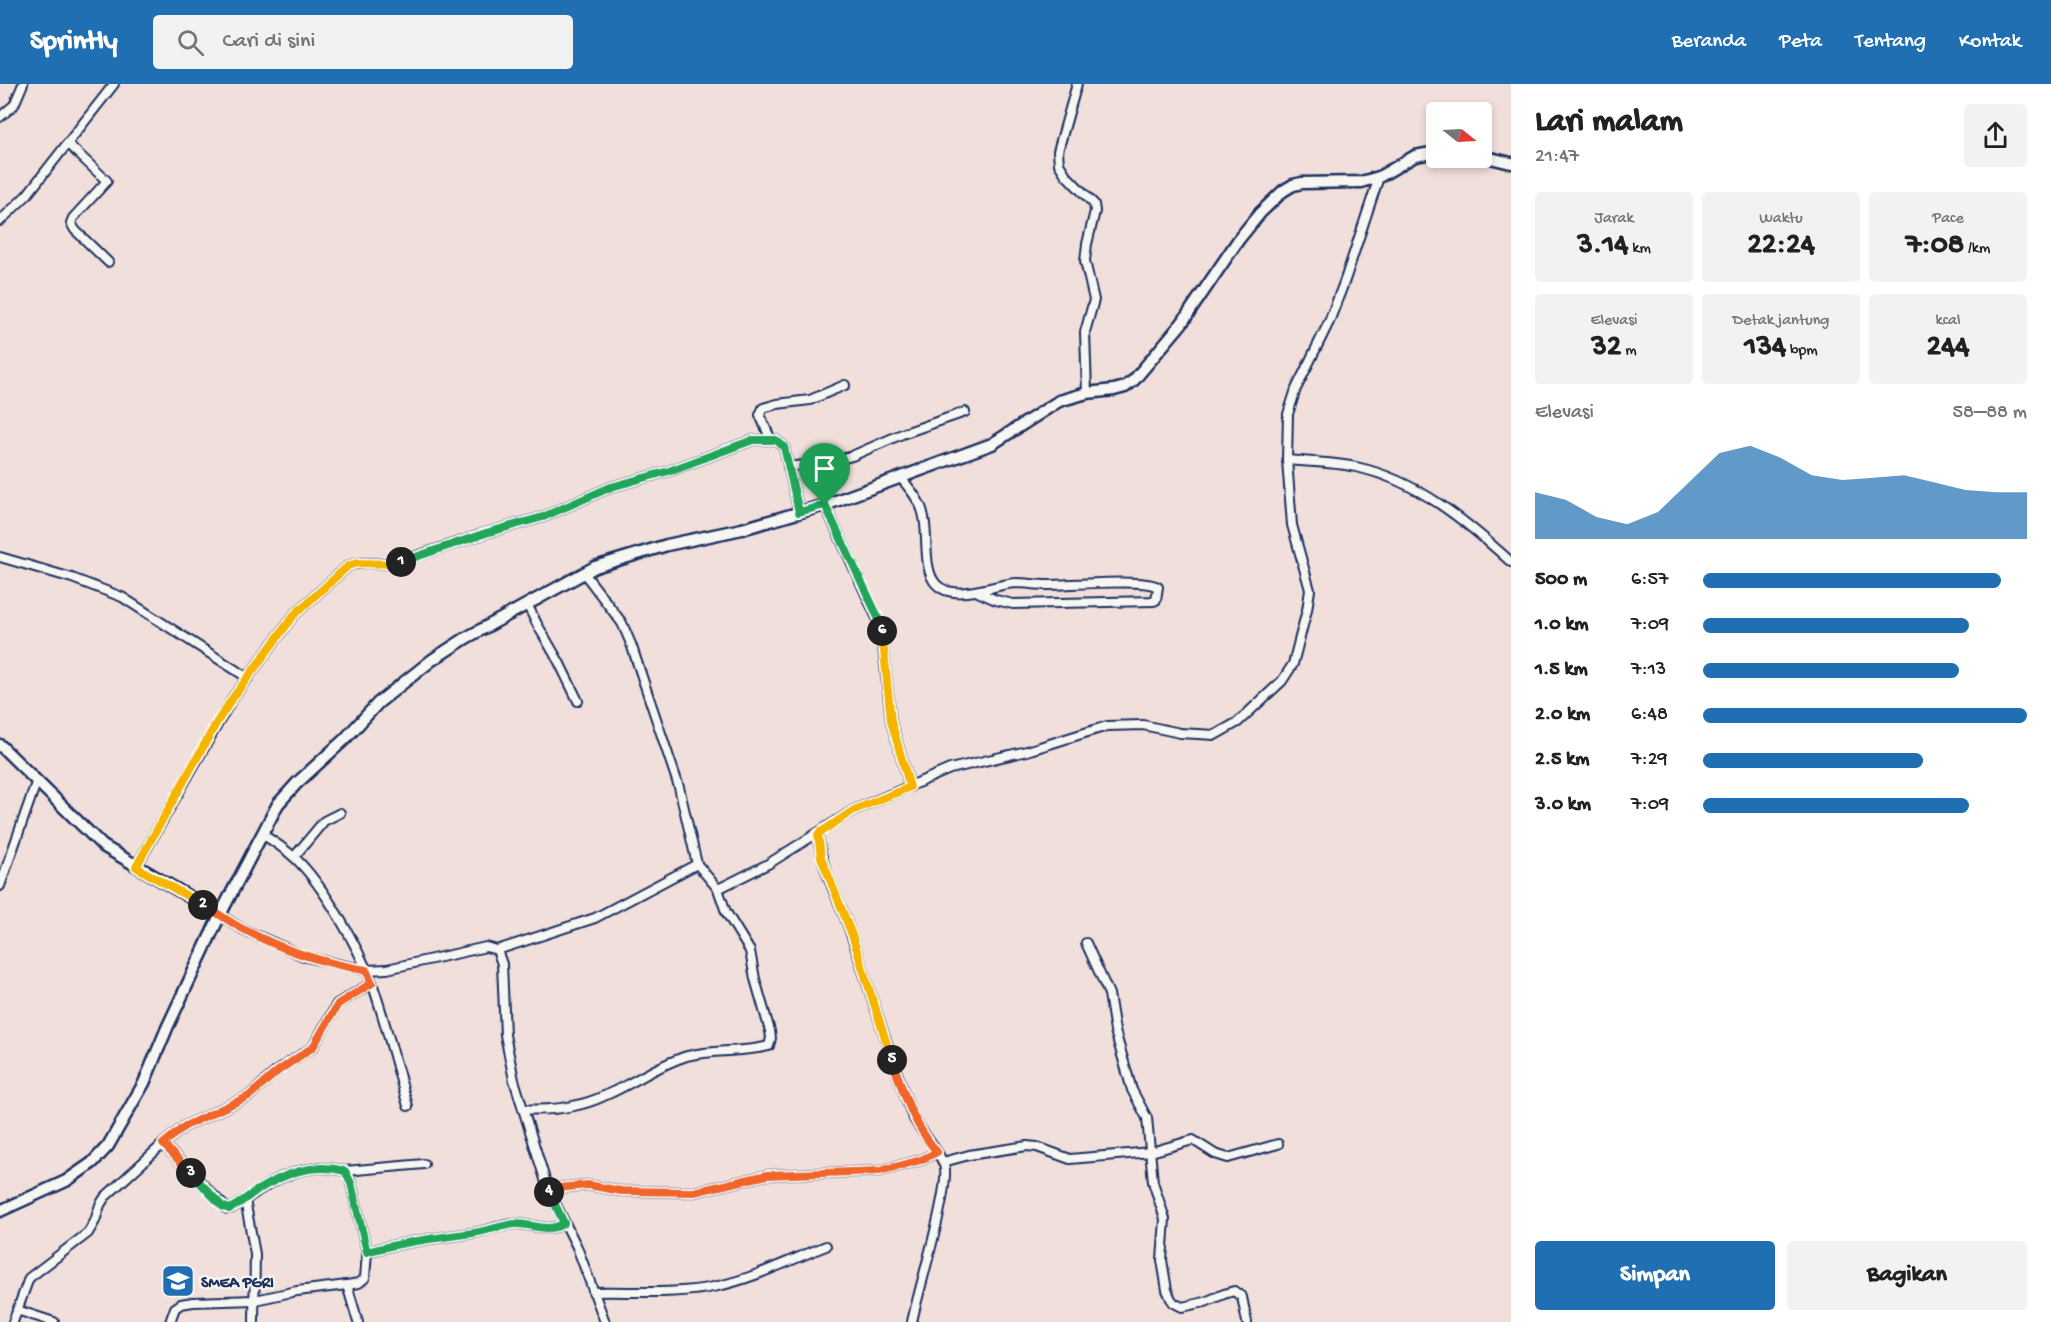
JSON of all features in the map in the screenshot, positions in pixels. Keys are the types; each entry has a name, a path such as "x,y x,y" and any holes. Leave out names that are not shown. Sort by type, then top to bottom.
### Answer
{"street":[{"path":"0,117 14,105 23,84"},
{"path":"0,221 27,195 114,84"},
{"path":"1077,84 1058,150 1059,164 1066,175 1094,204 1095,211 1085,261 1094,300 1085,333 1087,393"},
{"path":"68,144 106,181 71,223 75,230 108,262"},
{"path":"0,1211 66,1181 92,1163 108,1146 144,1083 176,1007 220,915 278,804 389,693 432,660 527,604 584,573 612,561 667,545 742,529 825,505 992,444 1059,401 1087,393 1125,387 1134,380 1182,323 1239,239 1283,190 1302,183 1349,184 1379,177 1415,156 1426,154"},
{"path":"1492,158 1511,163"},
{"path":"717,889 768,864 854,810 967,764 1027,751 1107,726 1143,725 1186,734 1215,735 1251,711 1282,681 1293,664 1310,590 1292,525 1287,460 1288,414 1296,389 1329,322 1346,280 1379,177"},
{"path":"771,440 760,415 762,408 810,400 845,386"},
{"path":"788,467 834,461 852,456 902,434 965,412"},
{"path":"136,867 217,722 248,678 302,606 352,564 399,562 543,517 611,487 669,471 753,440 771,440 784,447 799,512"},
{"path":"1287,460 1356,466 1406,482 1468,525 1511,562"},
{"path":"901,478 920,505 924,515 932,579 945,590 978,592 1013,604 1039,604 1154,601 1158,587 1152,584 1118,583 1014,584 991,586 978,592"},
{"path":"825,505 882,627 891,721 910,787"},
{"path":"0,557 52,571 122,597 248,678"},
{"path":"524,1109 559,1110 611,1093 654,1069 689,1056 765,1047 771,1044 770,1031 755,979 750,951 726,912 717,889 697,864 679,788 631,644 622,623 584,573"},
{"path":"527,604 578,701"},
{"path":"0,745 103,846 136,867 244,930 306,957 366,970 387,969 486,947 497,950 595,918 697,864"},
{"path":"0,886 37,780"},
{"path":"294,857 324,821 340,813"},
{"path":"262,834 294,857 327,899 366,970 372,983 408,1106"},
{"path":"818,834 821,857 852,935 879,1024 912,1115 917,1126 937,1152 946,1171 945,1188 912,1322"},
{"path":"1086,944 1109,994 1115,1031 1132,1090 1147,1118 1153,1182 1165,1219 1162,1260 1167,1290 1174,1303 1182,1307 1205,1302 1234,1291 1242,1297 1247,1322"},
{"path":"497,950 504,979 502,1011 512,1074 548,1189 577,1247 605,1322"},
{"path":"13,1322 32,1275 82,1239 95,1221 105,1197 185,1126 249,1096 278,1071 313,1047 338,1004 372,983"},
{"path":"943,1162 969,1155 1027,1146 1037,1147 1070,1160 1150,1152 1193,1140 1215,1155 1228,1158 1278,1144"},
{"path":"163,1144 227,1209 277,1180 305,1168 331,1168 345,1171 424,1164"},
{"path":"548,1189 588,1185 621,1191 694,1192 767,1175 880,1171 921,1160 937,1152"},
{"path":"170,1322 175,1308 182,1304 208,1300 255,1300 297,1291 359,1283 365,1278 367,1252 351,1183 345,1171"},
{"path":"245,1200 255,1254 254,1322"},
{"path":"367,1252 398,1244 508,1225 524,1224 556,1228 564,1223"},
{"path":"593,1292 680,1291 720,1286 826,1246"},
{"path":"347,1285 358,1322"},
{"path":"17,1310 54,1322"}],"place":[{"name":"SMEA PGRI","path":"178,1281"}],"route":[{"path":"753,440 776,440 784,447 799,512 825,505 882,627 891,721 910,787 854,810 818,834 819,848 852,935 879,1024 912,1115 917,1126 937,1152 921,1160 880,1171 767,1175 694,1192 621,1191 588,1185 548,1189 564,1223 560,1227 508,1225 385,1246 367,1252 351,1183 345,1171 331,1168 305,1168 287,1174 232,1208 227,1209 222,1206 163,1144 185,1126 249,1096 266,1080 313,1047 318,1042 333,1009 372,983 366,970 318,961 271,943 231,923 215,911 136,867 217,722 294,615 352,564 371,562 393,564 543,517 611,487 669,471 753,440"}]}
